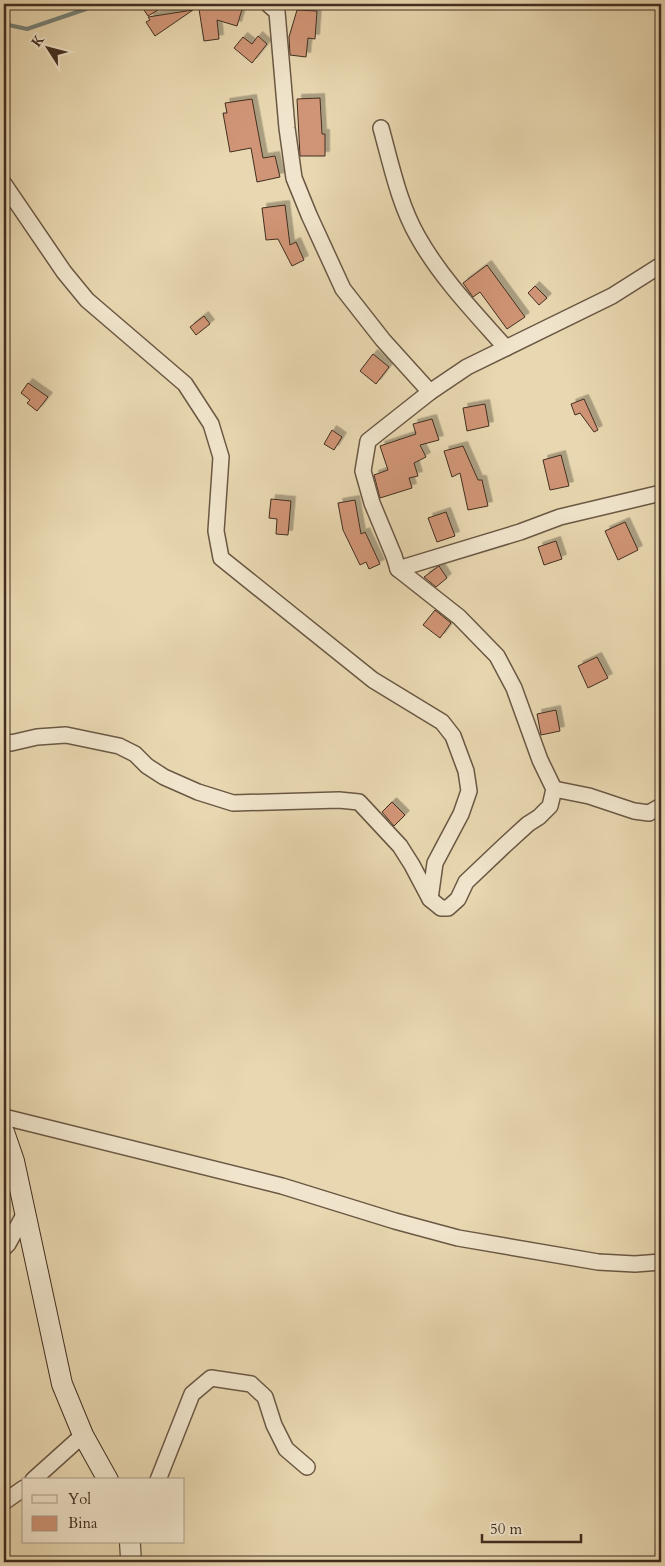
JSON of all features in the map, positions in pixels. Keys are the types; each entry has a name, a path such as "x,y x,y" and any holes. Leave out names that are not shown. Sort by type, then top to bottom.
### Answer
{"street":[{"path":"268,4 277,12 287,128 294,178 309,215 343,289 383,340 430,392"},
{"path":"381,128 398,191 418,237 454,290 506,348"},
{"path":"4,184 64,272 87,300 185,384 211,424 220,457 216,531 221,558 373,680 442,722 452,736 466,771 469,791 461,814 435,863 430,899"},
{"path":"4,741 11,743 37,737 66,735 120,746 135,754 147,766 164,777 198,792 233,803 339,800 360,802 400,846 430,899 441,908 448,908 458,899 466,882 550,806 554,789 540,760 514,688 497,656 459,617 398,569 372,503 363,471 368,441 430,392 467,367 612,296 661,265"},
{"path":"398,569 520,532 560,517 661,493"},
{"path":"554,789 590,796 634,811 649,813 661,806"},
{"path":"4,1117 282,1186 395,1221 458,1238 598,1262 635,1264 661,1262"},
{"path":"4,1132 14,1161 62,1384 84,1435 107,1478"},
{"path":"4,1248 25,1213"},
{"path":"159,1478 192,1394 211,1378 251,1384 265,1397 274,1425 286,1449 306,1468"},
{"path":"35,1478 84,1435"},
{"path":"4,1502 22,1489"},
{"path":"130,1544 131,1562"}],"building":[{"path":"140,4 168,4 148,16"},
{"path":"228,4 243,6 237,26 217,20 219,39 204,41 199,9"},
{"path":"193,10 155,36 146,22 150,20 148,17"},
{"path":"297,10 317,11 315,39 308,38 306,57 290,55 289,37"},
{"path":"258,36 267,44 252,63 234,48 243,37 252,44"},
{"path":"320,98 322,134 325,134 325,156 300,156 297,99"},
{"path":"252,99 263,158 275,156 280,177 257,182 251,148 230,152 223,113 227,113 225,103"},
{"path":"285,205 290,245 296,242 304,260 292,266 278,239 266,240 262,208"},
{"path":"487,265 525,317 507,329 480,292 473,297 463,283"},
{"path":"535,286 547,298 539,305 528,293"},
{"path":"204,316 210,324 196,335 190,327"},
{"path":"373,354 389,367 376,384 360,371"},
{"path":"28,383 48,397 37,411 27,403 30,400 21,393"},
{"path":"584,399 598,430 594,432 580,413 575,415 571,404"},
{"path":"485,404 489,426 467,431 463,408"},
{"path":"432,419 439,440 420,445 426,457 414,463 418,476 409,478 412,488 380,498 374,475 388,470 380,446 416,434 413,424"},
{"path":"332,430 342,437 334,450 324,444"},
{"path":"463,446 478,480 482,480 488,506 468,510 460,473 452,477 444,451"},
{"path":"561,455 569,486 550,490 543,460"},
{"path":"271,499 291,501 288,535 276,534 277,519 269,518"},
{"path":"355,500 361,534 365,532 380,564 369,569 366,562 360,565 343,530 338,503"},
{"path":"446,512 455,536 437,542 428,518"},
{"path":"625,522 638,550 618,560 605,531"},
{"path":"556,541 562,559 544,565 538,547"},
{"path":"439,566 447,578 436,587 424,577"},
{"path":"435,610 451,623 440,638 423,625"},
{"path":"597,657 608,678 588,688 578,666"},
{"path":"556,710 560,731 541,735 537,714"},
{"path":"392,802 405,815 394,826 382,812"}],"waterway":[{"path":"4,24 27,29 86,9 89,4"}]}
